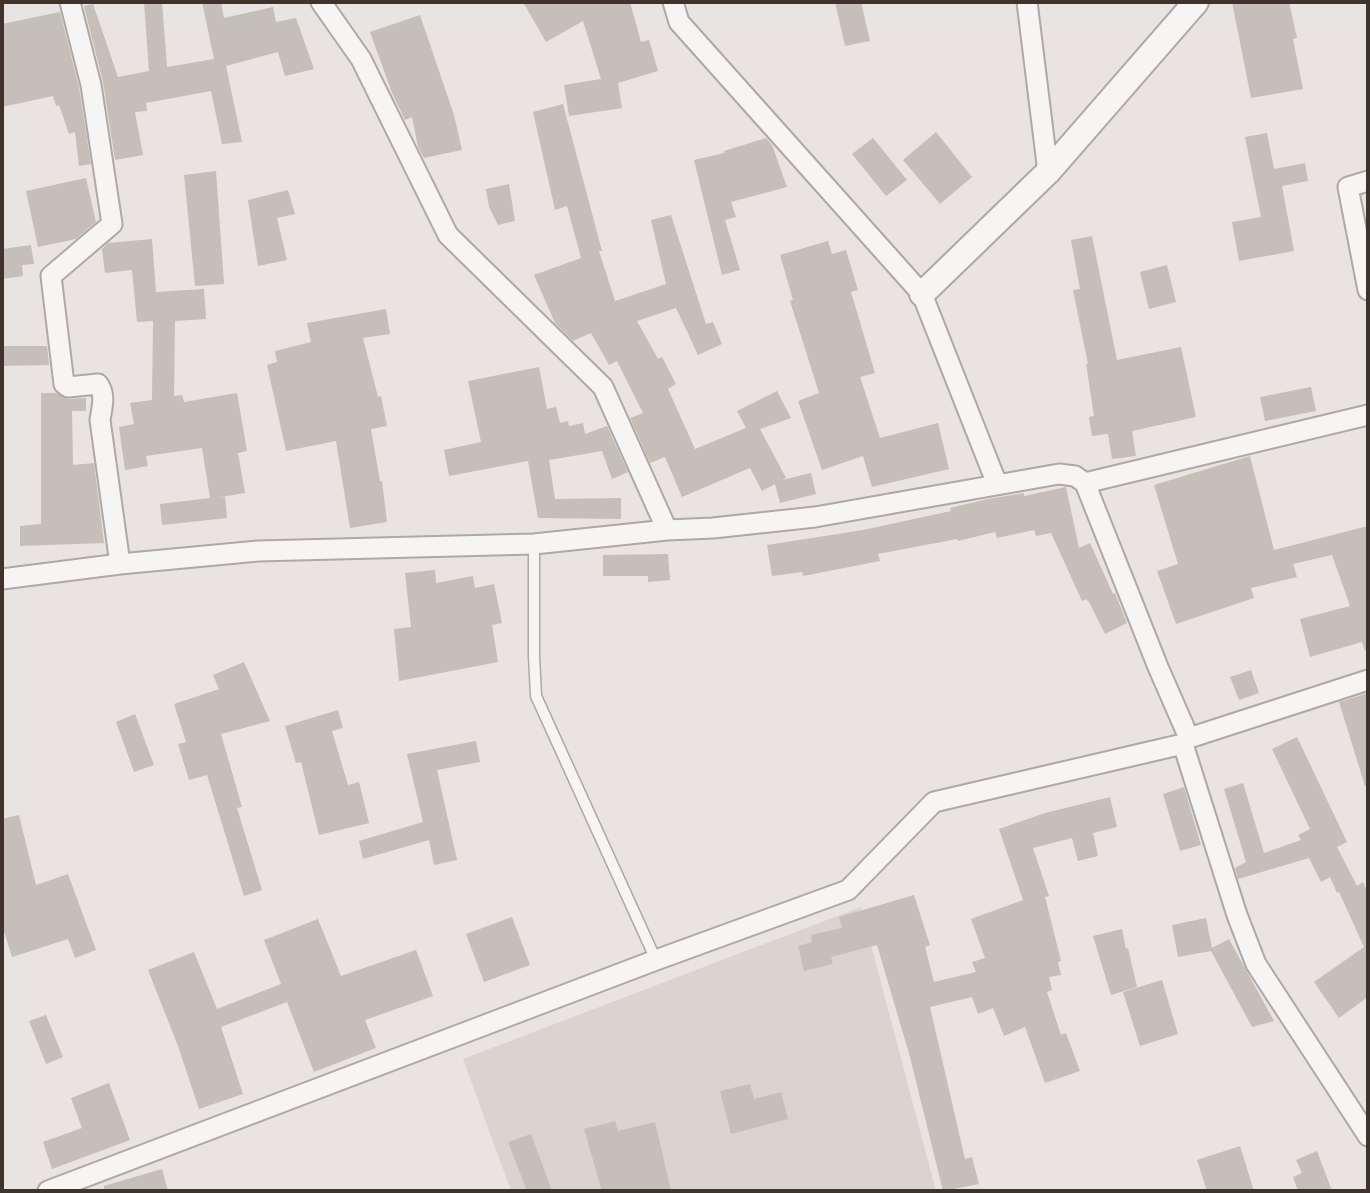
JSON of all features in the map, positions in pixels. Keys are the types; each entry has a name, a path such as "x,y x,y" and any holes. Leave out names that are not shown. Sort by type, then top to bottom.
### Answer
{"street":[{"path":"71,2 91,85 112,224 51,276 64,384 68,387 98,384 102,388 100,420 120,564"},
{"path":"320,2 361,59 448,235 603,387 667,530"},
{"path":"673,2 679,22 922,294 996,484"},
{"path":"1027,2 1048,172"},
{"path":"922,294 1048,172 1196,2"},
{"path":"1368,181 1348,187 1368,290"},
{"path":"1085,483 1368,415"},
{"path":"2,579 258,551 534,544 667,530 713,528 815,517 1059,474 1075,476 1085,483 1186,741 1237,915 1256,964 1368,1136"},
{"path":"48,1191 848,890 934,802 1186,741 1368,680"}],"lane":[{"path":"534,544 536,696 656,960"}],"shaded area":[{"path":"861,907 936,1191 511,1191 463,1059"}],"building":[{"path":"144,2 162,2 167,67 214,59 202,2 221,2 224,18 273,7 276,22 296,18 314,69 285,76 278,52 226,66 242,142 222,144 211,91 146,103 147,111 135,112 143,155 115,160 103,82 84,6 93,4 118,77 149,71"},
{"path":"523,2 630,2 641,42 649,40 658,71 618,83 622,108 569,116 564,85 601,79 583,21 546,42"},
{"path":"835,2 861,2 870,41 845,46"},
{"path":"1232,2 1289,2 1297,38 1293,39 1303,89 1251,98"},
{"path":"60,12 79,87 91,164 79,166 75,132 69,134 53,96 2,107 2,24"},
{"path":"420,15 454,115 462,150 424,158 418,147 412,117 405,120 392,93 370,32"},
{"path":"563,104 602,251 599,251 615,301 666,284 651,220 671,215 706,324 713,322 722,344 698,355 676,308 637,321 658,359 662,357 676,384 668,389 695,449 746,428 737,411 777,391 791,418 760,429 786,478 782,480 811,473 816,494 780,503 775,484 762,491 750,468 682,497 665,457 650,463 630,418 643,413 617,361 609,365 591,333 573,341 555,323 534,275 581,258 567,206 555,210 533,112"},
{"path":"936,132 972,177 940,204 903,160"},
{"path":"1267,133 1274,169 1305,163 1308,181 1282,186 1294,251 1239,261 1232,222 1261,217 1245,137"},
{"path":"766,138 772,145 787,187 731,202 736,217 725,220 740,270 722,275 694,160"},
{"path":"873,138 907,180 886,196 852,154"},
{"path":"216,171 224,284 195,286 184,175"},
{"path":"86,178 96,222 76,239 38,247 26,191"},
{"path":"509,184 515,221 498,225 489,207 486,189"},
{"path":"288,190 295,214 277,218 287,260 258,266 248,200"},
{"path":"1092,236 1117,360 1181,347 1196,417 1132,431 1136,456 1112,459 1108,434 1092,436 1089,417 1094,416 1088,364 1073,290 1080,289 1071,240"},
{"path":"152,239 156,292 204,289 206,319 175,321 174,396 182,395 184,402 237,393 247,451 238,453 245,493 216,498 225,497 227,518 162,525 160,504 210,498 202,448 146,456 148,466 125,470 119,427 134,424 130,403 152,400 153,321 137,322 132,270 105,273 102,249 108,243"},
{"path":"828,241 832,254 846,250 858,290 851,292 875,373 860,377 880,438 938,423 949,469 872,487 863,456 822,470 798,401 819,393 790,301 793,300 780,255"},
{"path":"31,245 34,264 22,265 23,276 2,279 2,249"},
{"path":"1167,265 1176,302 1149,309 1140,272"},
{"path":"386,309 390,334 363,338 378,397 381,396 387,426 371,429 387,522 350,528 336,441 286,451 267,365 277,362 275,351 311,342 307,323"},
{"path":"2,346 47,346 49,365 2,366"},
{"path":"539,367 547,409 556,407 560,423 568,421 569,426 583,423 585,434 607,426 628,472 612,479 602,451 549,460 555,499 621,498 621,519 538,518 528,461 449,476 444,450 481,442 468,381"},
{"path":"1311,387 1316,411 1265,421 1260,397"},
{"path":"41,393 56,393 68,399 86,398 86,411 72,411 73,465 94,463 104,543 20,546 20,526 41,524"},
{"path":"1250,456 1274,550 1368,526 1368,650 1365,651 1362,642 1310,657 1300,619 1350,606 1332,555 1293,564 1297,577 1251,588 1254,598 1176,624 1157,571 1178,564 1154,485"},
{"path":"1066,487 1079,548 1090,543 1127,623 1105,634 1089,602 1086,599 1082,601 1051,533 1036,536 1034,530 997,538 995,532 878,554 880,561 803,576 802,572 772,576 767,545 863,530 951,511 950,508 988,499 1024,493 1024,496"},
{"path":"668,554 670,580 648,582 648,576 603,576 603,555"},
{"path":"435,570 436,583 473,576 475,588 494,584 502,623 492,625 498,662 399,681 394,629 411,627 405,573"},
{"path":"244,662 270,721 221,734 242,807 237,808 262,890 244,896 207,775 189,780 178,744 186,742 174,704 219,689 213,675"},
{"path":"1251,670 1259,693 1239,700 1230,677"},
{"path":"1368,693 1368,786 1365,786 1339,702"},
{"path":"338,710 343,728 332,731 348,785 359,782 369,823 319,835 301,762 296,763 285,726"},
{"path":"135,714 154,765 134,772 116,722"},
{"path":"1297,737 1347,842 1337,847 1357,886 1363,882 1368,893 1368,997 1339,1018 1314,982 1364,947 1330,877 1321,882 1309,858 1238,879 1235,868 1246,862 1224,789 1243,783 1264,853 1301,840 1298,835 1310,829 1272,749"},
{"path":"476,741 480,762 437,770 457,860 434,865 429,840 363,859 359,841 423,822 407,754"},
{"path":"1184,787 1201,845 1180,851 1163,794"},
{"path":"1110,797 1117,827 1093,833 1098,856 1078,861 1072,838 1033,848 1049,896 1045,897 1061,961 1058,962 1061,975 1049,977 1052,990 1047,992 1061,1035 1066,1033 1080,1071 1045,1083 1025,1027 1004,1036 993,1008 978,1014 972,997 930,1007 965,1159 972,1157 979,1184 943,1191 910,1057 877,945 831,957 833,964 804,971 798,946 812,942 811,935 842,928 839,917 914,895 930,945 925,947 934,982 976,972 972,962 985,958 971,919 1023,900 999,829 1045,813"},
{"path":"19,815 36,885 68,874 96,950 75,958 68,939 12,957 2,925 2,819"},
{"path":"512,917 530,965 484,982 466,934"},
{"path":"1206,918 1212,948 1229,939 1274,1021 1252,1027 1211,951 1178,957 1172,925"},
{"path":"318,919 341,976 416,950 433,996 365,1020 376,1048 314,1072 287,1002 221,1027 243,1094 199,1109 148,970 194,952 217,1009 281,984 264,940"},
{"path":"1122,929 1137,987 1111,995 1093,936"},
{"path":"1162,980 1178,1034 1140,1046 1123,992"},
{"path":"46,1015 63,1057 46,1064 29,1021"},
{"path":"109,1083 130,1140 52,1169 43,1142 82,1128 71,1098"},
{"path":"750,1084 754,1099 781,1092 788,1119 731,1134 720,1091"},
{"path":"615,1121 618,1131 655,1122 671,1191 602,1191 584,1129"},
{"path":"531,1134 552,1191 527,1191 508,1142"},
{"path":"1240,1146 1254,1191 1207,1191 1197,1160"},
{"path":"1317,1151 1332,1191 1298,1191 1293,1177 1302,1173 1296,1160"},
{"path":"162,1169 168,1191 104,1191 104,1186"}]}
